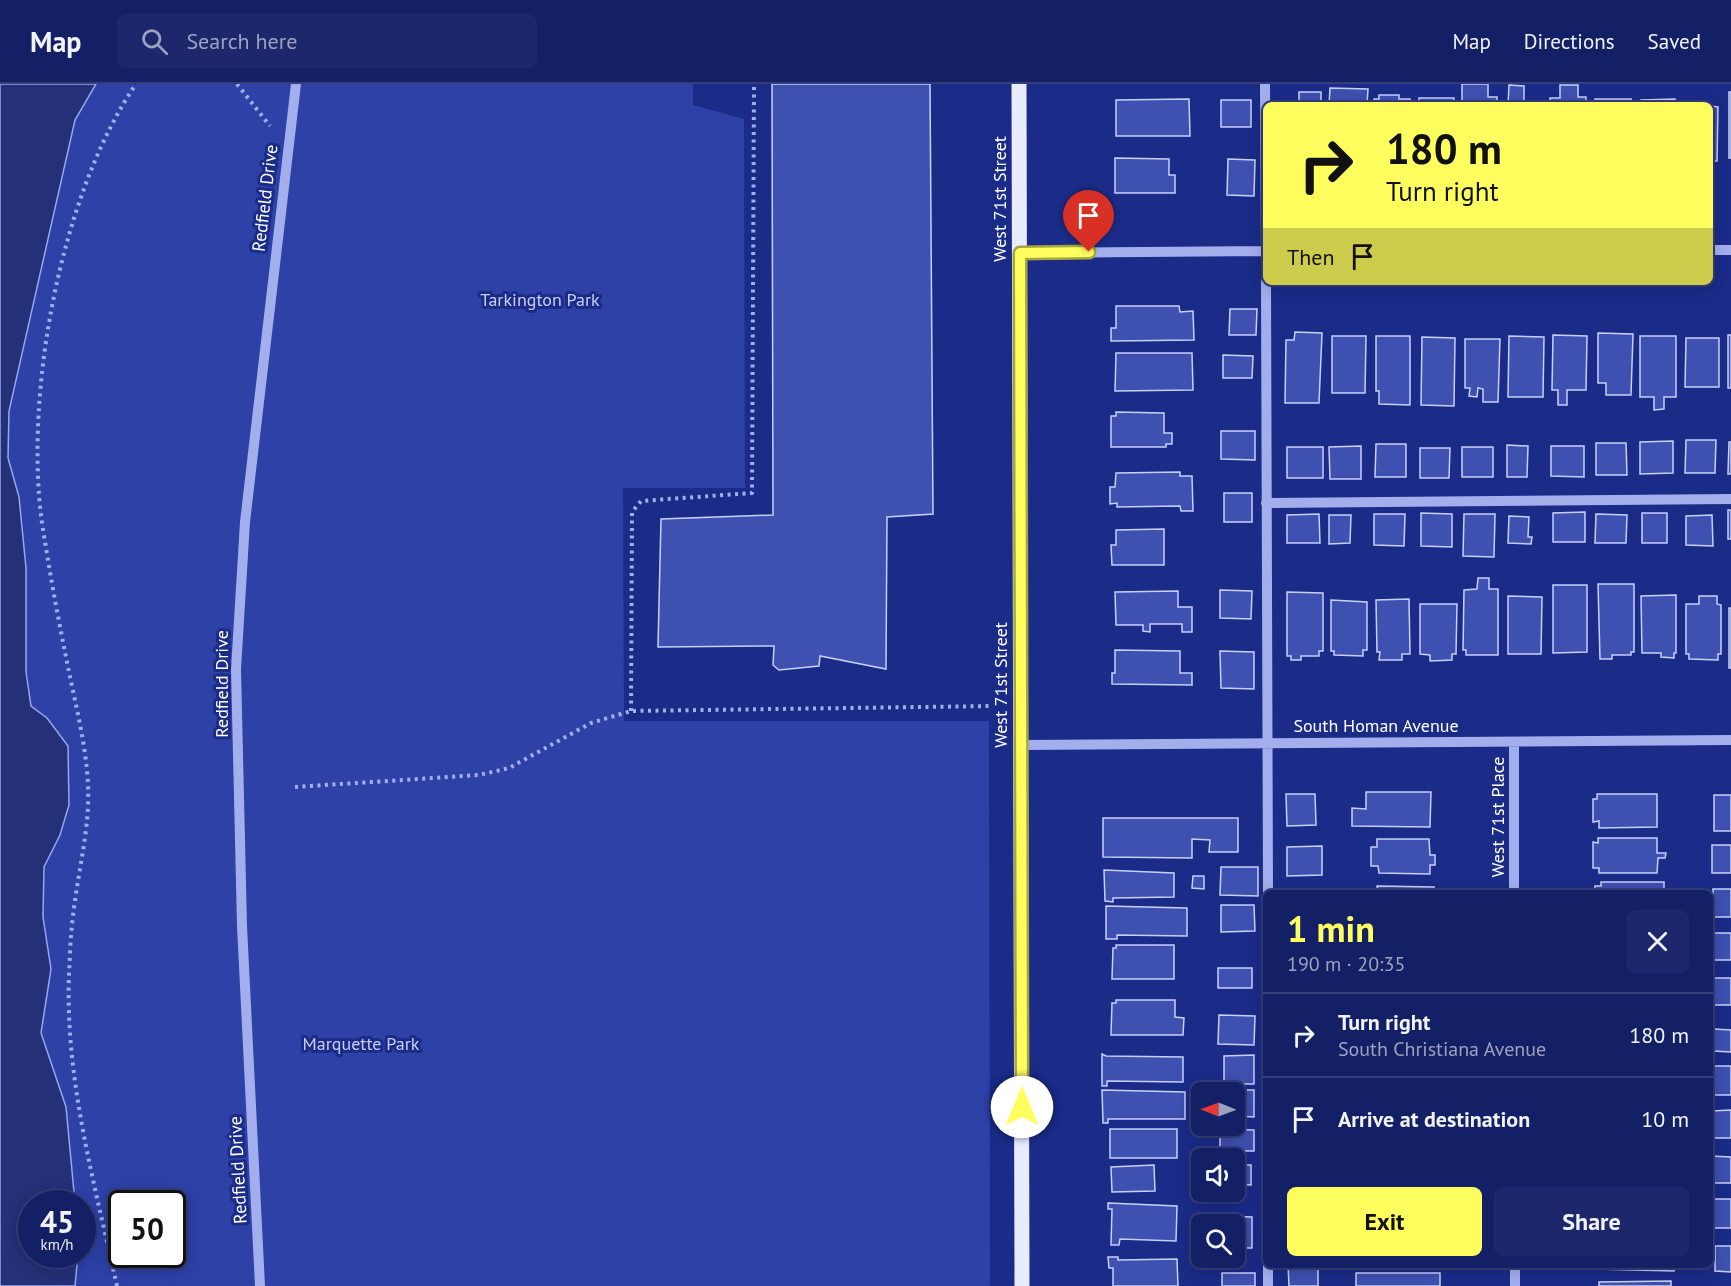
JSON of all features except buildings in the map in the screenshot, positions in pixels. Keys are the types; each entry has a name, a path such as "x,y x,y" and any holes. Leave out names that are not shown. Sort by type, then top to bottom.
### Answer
{"main road":[{"name":"West 71st Street","path":"1019,84 1022,1286"}],"street":[{"name":"Redfield Drive","path":"260,1286 242,926 236,669 245,522 296,84"},
{"path":"1265,84 1265,102"},
{"path":"1713,250 1731,250"},
{"path":"1020,253 1263,251"},
{"path":"1266,285 1268,890"},
{"path":"1266,503 1731,499"},
{"name":"South Homan Avenue","path":"1021,745 1731,740"},
{"name":"West 71st Place","path":"1514,742 1514,890"},
{"path":"1268,1268 1268,1286"},
{"path":"1515,1268 1515,1286"}],"path":[{"path":"117,1286 78,1102 70,1027 69,976 74,903 88,820 88,785 83,736 42,522 37,439 41,383 66,246 93,166 116,114 136,84"},
{"path":"237,84 288,148"},
{"path":"631,711 632,512 641,501 752,493 753,84"},
{"path":"295,787 479,775 509,768 591,723 631,711 994,706"}],"green space":[{"path":"0,84 693,84 693,105 744,119 745,488 623,488 624,721 989,721 990,1286 0,1286"}],"shaded area":[{"path":"0,84 96,84 75,120 9,411 8,458 19,497 26,568 26,672 31,706 47,718 68,746 69,805 60,835 44,867 43,917 51,969 41,1033 66,1107 74,1190 18,1190 18,1268 77,1268 75,1286 0,1286"}],"route":[{"path":"1022,1107 1020,253 1089,252"}],"park label":[{"name":"Tarkington Park","path":"540,300"},
{"name":"Marquette Park","path":"361,1044"}]}
